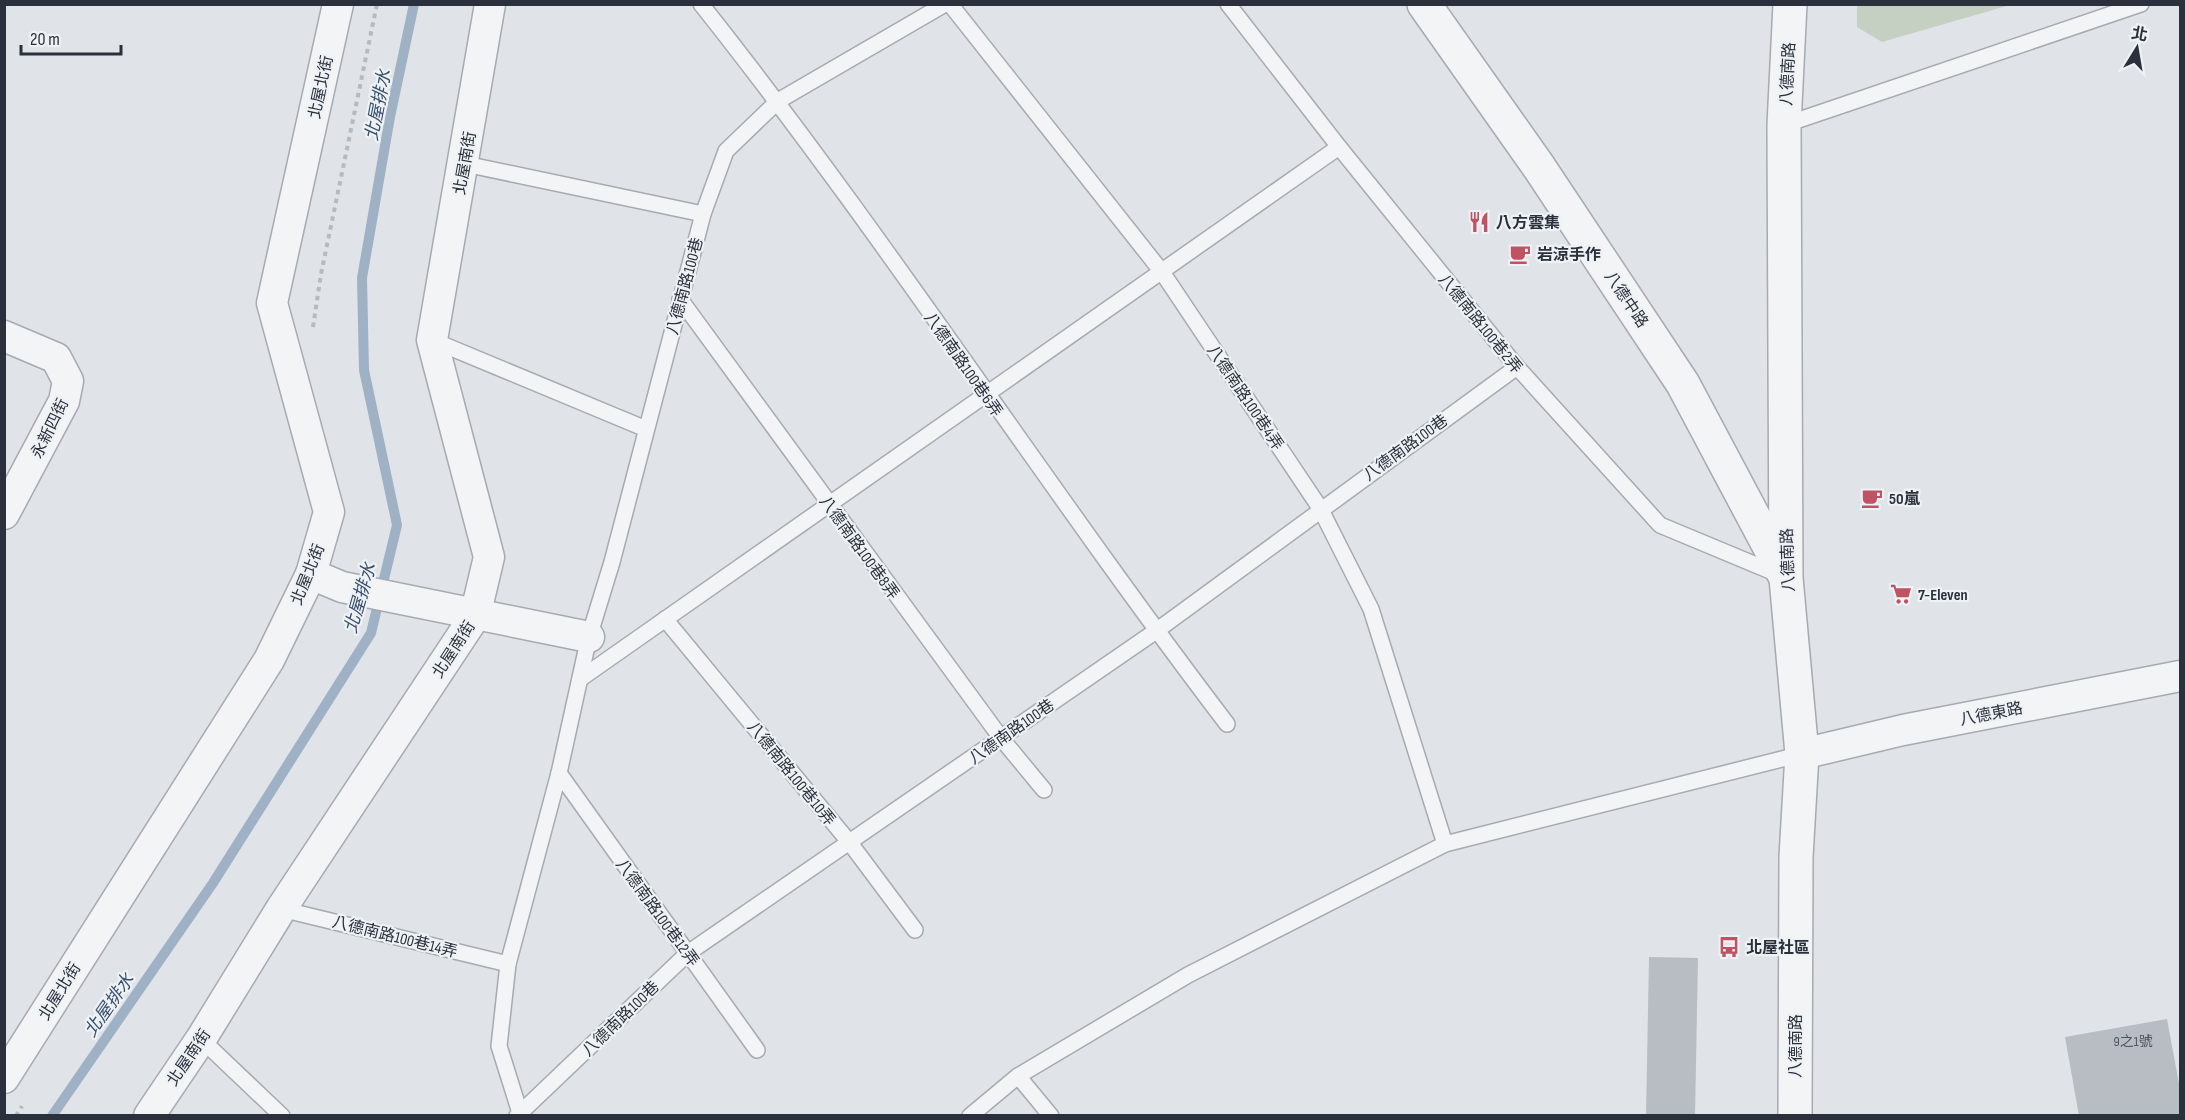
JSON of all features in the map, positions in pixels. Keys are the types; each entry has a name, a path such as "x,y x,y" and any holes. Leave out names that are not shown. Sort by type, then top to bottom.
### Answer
{"street":[{"name":"北屋北街","path":"4,1078 269,660 311,574 329,512 272,303 338,4"},
{"name":"北屋南街","path":"149,1116 201,1038 281,909 475,616 489,557 432,340 465,164 490,4"},
{"name":"八德中路","path":"1424,4 1539,167 1683,384 1786,578"},
{"name":"八德南路","path":"1790,4 1784,125 1786,578 1802,754 1796,857 1795,1116"},
{"name":"永新四街","path":"4,336 56,358 68,381 64,401 4,514"},
{"path":"311,574 342,586 475,616 589,637"},
{"name":"八德東路","path":"1802,754 1903,730 2181,676"}],"lane":[{"name":"八德南路100巷6弄","path":"700,4 778,101 1156,631 1227,723"},
{"name":"八德南路100巷","path":"945,4 778,101 726,151 703,214 589,637 559,773 508,964 499,1046 519,1115 688,953 1156,631 1320,508 1517,367"},
{"name":"八德南路100巷4弄","path":"950,4 1162,272 1320,508 1371,609 1445,844"},
{"name":"八德南路100巷2弄","path":"1228,4 1339,147 1517,367 1660,525 1786,578"},
{"path":"1784,125 2141,4"},
{"path":"580,679 1339,147"},
{"path":"465,164 703,214"},
{"name":"八德南路100巷8弄","path":"680,300 1001,738 1044,790"},
{"path":"432,340 646,429"},
{"name":"八德南路100巷10弄","path":"665,619 850,843 915,930"},
{"path":"969,1116 1018,1076 1188,975 1445,844 1802,754"},
{"name":"八德南路100巷12弄","path":"559,773 757,1050"},
{"name":"八德南路100巷14弄","path":"281,909 508,964"},
{"path":"201,1038 282,1116"},
{"path":"1018,1076 1051,1116"}],"path":[{"path":"313,329 321,274 377,4"},
{"path":"16,1116 22,1105"}],"green space":[{"path":"1857,4 2010,5 1882,42 1857,27"}],"building":[{"path":"1649,957 1698,958 1695,1116 1646,1116"},
{"path":"2167,1019 2180,1089 2180,1116 2079,1116 2065,1037"}],"waterway":[{"name":"北屋排水","path":"52,1116 213,883 371,633 397,525 364,370 362,278 390,117 414,4"}],"place":[{"name":"八方雲集","path":"1479,222"},
{"name":"岩涼手作","path":"1520,254"},
{"name":"50嵐","path":"1872,498"},
{"name":"7-Eleven","path":"1901,594"},
{"name":"北屋社區","path":"1729,947"}]}
